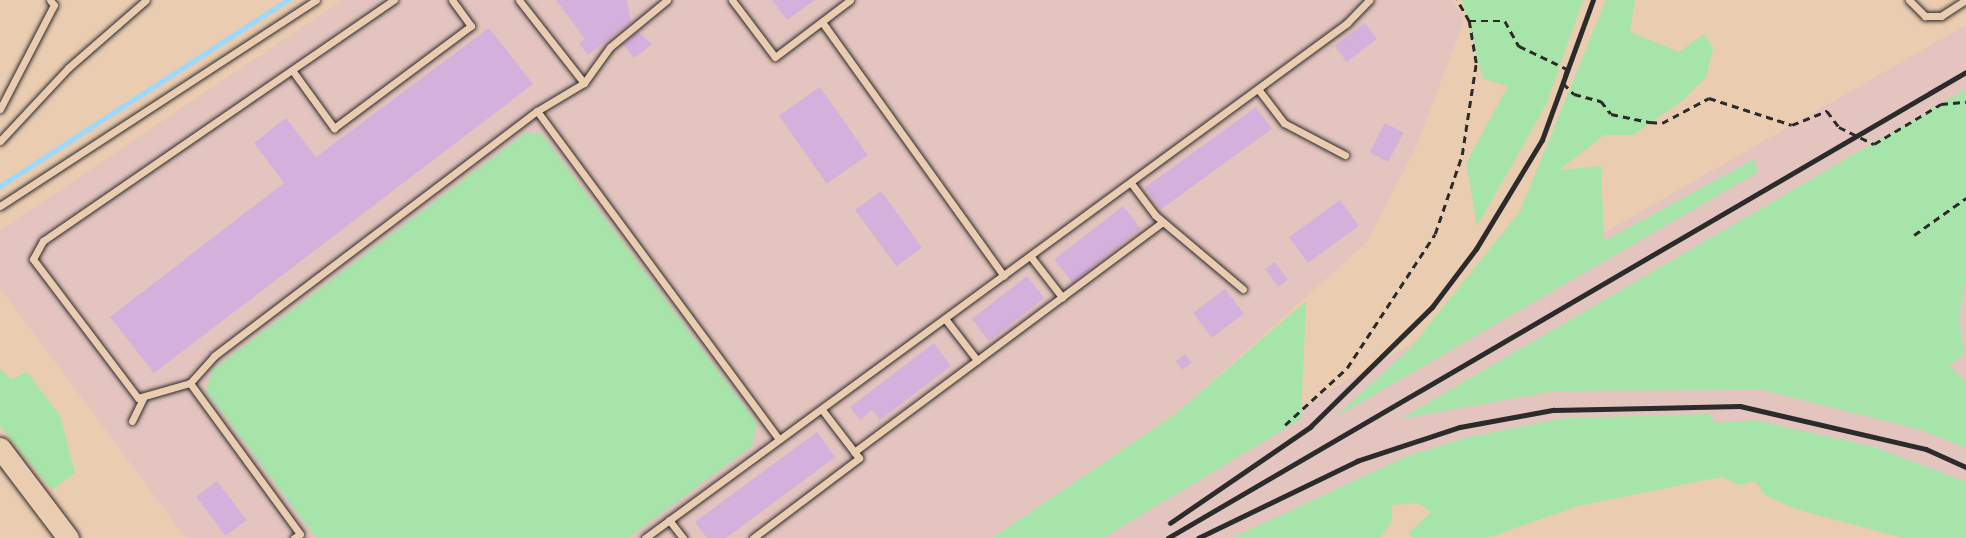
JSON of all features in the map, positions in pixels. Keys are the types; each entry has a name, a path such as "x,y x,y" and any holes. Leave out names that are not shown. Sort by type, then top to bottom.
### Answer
{"street":[{"path":"0,447 68,538"}],"lane":[{"path":"0,109 54,5 50,0"},
{"path":"0,141 68,68 146,0"},
{"path":"0,206 316,0"},
{"path":"394,0 43,240 33,259 128,390 143,398 190,383 214,356 537,111 584,83 610,47 667,0"},
{"path":"292,70 334,128 471,26 452,0"},
{"path":"519,0 584,83"},
{"path":"732,0 775,57 850,0"},
{"path":"645,538 779,439 823,411 1258,89 1369,0"},
{"path":"1909,0 1925,16 1941,16 1966,0"},
{"path":"822,22 1004,276"},
{"path":"1258,89 1284,123 1345,155"},
{"path":"537,111 779,439"},
{"path":"1131,183 1163,222 1243,289"},
{"path":"854,452 1163,222"},
{"path":"1031,257 1062,297"},
{"path":"946,320 977,360"},
{"path":"190,383 299,537"},
{"path":"132,421 143,398"},
{"path":"753,538 859,458 823,411"},
{"path":"669,520 682,538"}],"path":[{"path":"1285,425 1347,368 1436,234 1462,155 1474,91 1469,21 1457,0"},
{"path":"1469,21 1487,16 1508,23 1519,46 1567,69 1563,83 1581,95 1603,104 1611,114 1658,124 1709,98 1792,125 1824,111 1839,127 1874,144 1941,104 1966,102"},
{"path":"1914,234 1966,198"}],"shaded area":[{"path":"343,0 1452,0 1464,20 1417,145 1367,242 1174,415 992,538 186,538 0,288 0,230"},
{"path":"1966,25 1966,489 1644,424 1255,538 1073,538"}],"green space":[{"path":"1462,0 1583,0 1546,105 1477,226 1466,163 1508,86 1483,79"},
{"path":"1606,0 1635,0 1630,32 1679,52 1704,34 1713,48 1706,77 1682,101 1633,135 1604,135 1559,170 1601,166 1604,241 1754,159 1758,172 1334,418 1412,346 1520,211"},
{"path":"1966,89 1966,280 1959,317 1964,354 1949,366 1966,382 1966,448 1921,430 1763,390 1555,391 1400,419"},
{"path":"526,132 542,134 757,423 752,446 628,538 316,538 206,391 212,370"},
{"path":"1306,301 1301,419 1103,538 992,538 1174,415"},
{"path":"0,369 11,379 27,372 60,416 75,473 52,490 0,426"},
{"path":"1709,414 1716,423 1754,420 1875,447 1966,482 1966,538 1903,538 1796,509 1765,495 1755,481 1740,485 1721,477 1578,506 1487,538 1413,538 1409,533 1431,512 1418,503 1392,505 1392,520 1380,538 1232,538 1405,457 1464,438 1564,418"}],"building":[{"path":"556,0 627,0 631,22 588,55 579,43 585,39"},
{"path":"772,0 815,0 787,20"},
{"path":"1365,23 1377,39 1347,62 1335,46"},
{"path":"489,28 533,84 154,373 110,317 284,183 254,143 286,118 316,157"},
{"path":"638,32 652,44 634,58 623,44"},
{"path":"820,87 868,155 827,184 779,116"},
{"path":"1256,107 1272,129 1161,209 1145,188"},
{"path":"1385,123 1404,133 1388,162 1370,152"},
{"path":"881,191 922,248 896,266 855,210"},
{"path":"1340,200 1359,226 1308,263 1289,237"},
{"path":"1123,206 1141,229 1072,282 1054,260"},
{"path":"1275,262 1288,280 1278,287 1265,269"},
{"path":"1027,276 1044,298 989,341 972,319"},
{"path":"1225,289 1244,314 1212,338 1193,313"},
{"path":"934,343 951,366 880,420 872,410 860,420 850,407"},
{"path":"1185,354 1192,363 1182,370 1176,361"},
{"path":"817,432 835,457 726,538 707,538 695,522"},
{"path":"217,481 246,520 226,536 196,497"}],"waterway":[{"path":"0,186 288,0"}],"railway":[{"path":"1170,523 1310,427 1432,307 1476,249 1542,140 1593,0"},
{"path":"1168,538 1966,72"},
{"path":"1198,538 1357,461 1460,427 1553,410 1740,406 1926,449 1966,467"}]}
